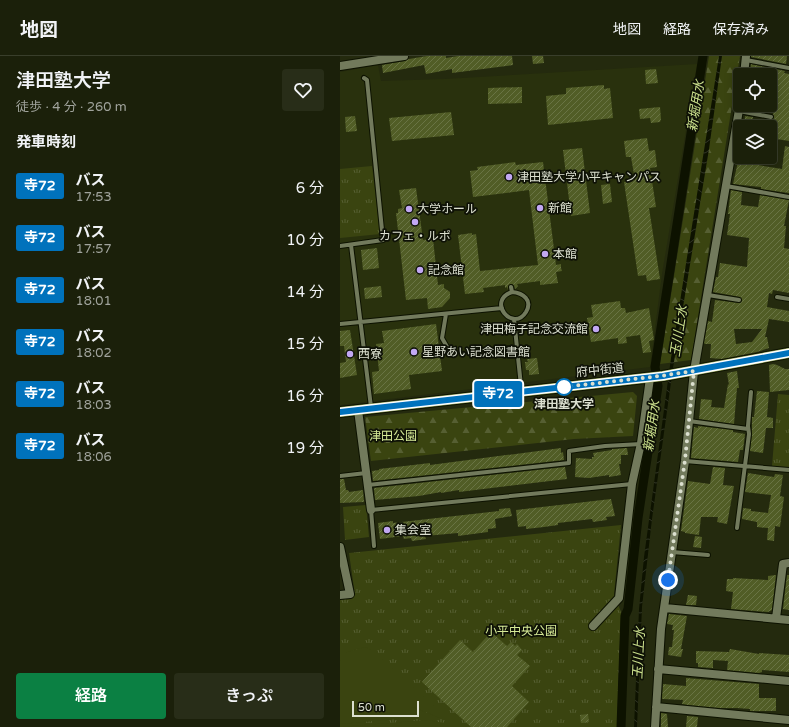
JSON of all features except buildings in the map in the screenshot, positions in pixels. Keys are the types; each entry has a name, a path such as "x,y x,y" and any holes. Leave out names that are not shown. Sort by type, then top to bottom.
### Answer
{"main road":[{"name":"府中街道","path":"340,412 679,374 789,353"}],"street":[{"path":"340,66 404,56"},
{"path":"745,68 746,58"},
{"path":"655,727 658,669 685,460 694,371 738,112"},
{"path":"593,626 619,598 632,484 656,377"},
{"path":"358,410 371,510"},
{"path":"340,548 350,594 340,595"},
{"path":"776,618 783,564 789,563"},
{"path":"665,608 789,620"},
{"path":"658,669 789,681"},
{"path":"656,707 789,720"}],"lane":[{"path":"746,58 789,68"},
{"path":"340,246 383,240 369,100 366,80 364,78"},
{"path":"753,112 770,117"},
{"path":"725,186 789,197"},
{"path":"351,245 372,409"},
{"path":"511,287 512,292"},
{"path":"512,292 522,294 528,303 527,310 520,318 508,318 504,314 502,308 502,301 504,297 512,292"},
{"path":"708,295 739,300"},
{"path":"777,297 789,299"},
{"path":"340,324 502,308"},
{"path":"446,314 442,338 451,354"},
{"path":"514,319 522,386"},
{"path":"737,528 749,434 748,429 751,392"},
{"path":"689,421 748,429"},
{"path":"367,485 569,462 570,451 605,446 641,444"},
{"path":"685,460 789,470"},
{"path":"340,476 366,473"},
{"path":"374,546 371,510 632,484"},
{"path":"672,552 708,555"}],"shaded area":[{"name":"津田塾大学小平キャンパス","path":"697,64 662,274 650,367 340,405 340,72 378,65 381,81 445,79"}],"green space":[{"path":"709,56 740,56 738,68 733,68 733,99 691,360 660,364"},
{"path":"372,166 380,234 340,238 340,169"},
{"name":"津田公園","path":"633,392 637,396 633,436 574,439 371,461 365,417"},
{"path":"778,394 789,395 789,468 772,466"},
{"path":"366,505 369,537 345,540 343,507"},
{"name":"小平中央公園","path":"621,525 614,594 621,612 617,727 340,727 340,597 355,595 349,553"},
{"path":"365,647 372,650 444,715 440,718 413,707 404,717 398,719 340,724 340,661 347,652"},
{"path":"426,720 445,723 450,727 340,727"}],"water":[{"name":"玉川上水","path":"719,56 722,56 709,149 673,368 652,519 642,607 637,727 634,727 639,609 644,557 671,358"}],"waterway":[{"name":"新堀用水","path":"621,727 625,616 628,609 638,518 658,386 655,367 703,56"}],"bus line":[{"name":"寺72","path":"340,412 679,374 789,353"}],"place":[{"name":"津田塾大学小平キャンパス","path":"509,177"},
{"name":"新館","path":"540,208"},
{"name":"大学ホール","path":"409,209"},
{"name":"カフェ・ルポ","path":"415,222"},
{"name":"本館","path":"545,254"},
{"name":"記念館","path":"420,270"},
{"name":"津田梅子記念交流館","path":"596,329"},
{"name":"星野あい記念図書館","path":"414,352"},
{"name":"西寮","path":"350,354"},
{"name":"津田塾大学","path":"564,387"},
{"name":"集会室","path":"387,530"}],"route":[{"path":"564,387 694,371 685,460 668,580"}]}
